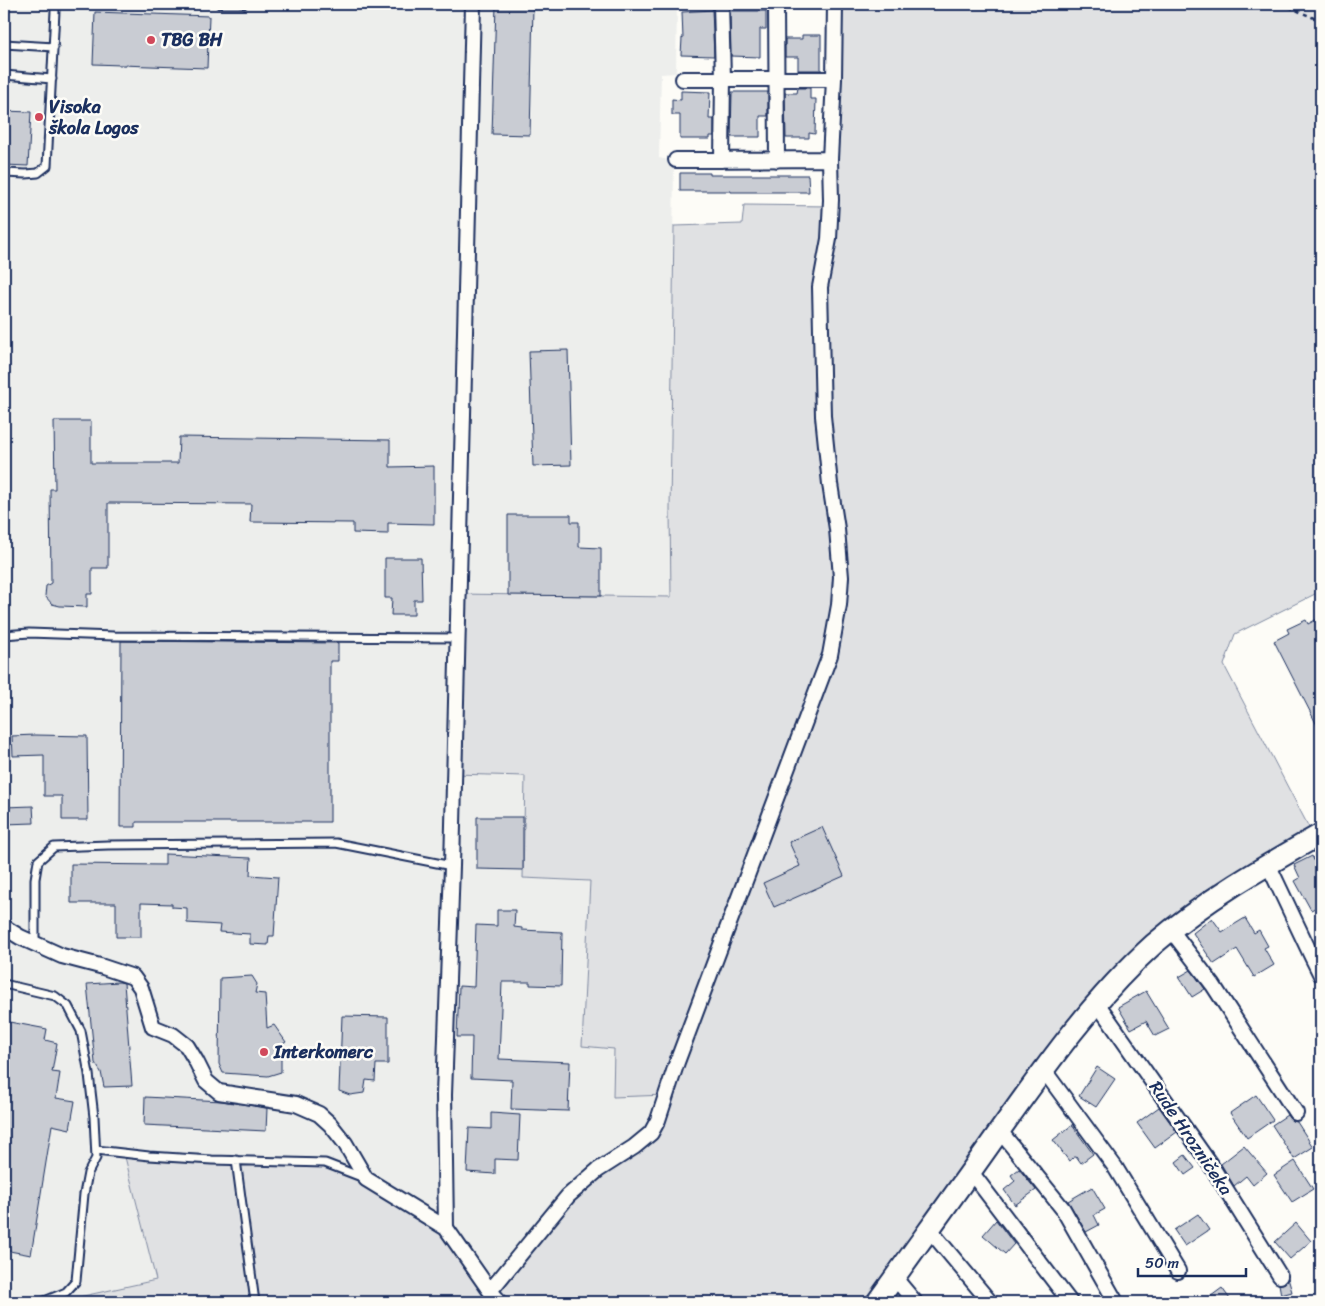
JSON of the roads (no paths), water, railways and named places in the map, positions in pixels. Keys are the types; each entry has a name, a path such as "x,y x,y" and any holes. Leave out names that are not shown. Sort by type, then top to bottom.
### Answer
{"street":[{"path":"446,1228 444,1095 452,866 474,4"},
{"path":"721,4 723,78 722,160"},
{"path":"776,4 777,160"},
{"path":"490,1291 568,1196 598,1170 634,1147 651,1133 658,1120 677,1062 830,655 838,605 840,577 837,529 826,450 822,386 820,287 829,239 835,4"},
{"path":"683,79 834,79"},
{"path":"676,160 830,159"},
{"path":"876,1302 1043,1070 1097,1003 1129,969 1171,930 1232,886 1321,834"},
{"path":"1268,864 1321,975"},
{"path":"4,927 20,938 62,956 100,966 133,978 142,988 152,1027 173,1035 187,1046 206,1081 220,1092 296,1104 319,1114 330,1124 345,1143 366,1179 446,1228 490,1291 500,1302"},
{"path":"1171,930 1213,985 1296,1113"},
{"name":"Rude Hrozničeka","path":"1097,1003 1212,1167 1280,1276"},
{"path":"1043,1070 1115,1167 1178,1271"},
{"path":"1000,1131 1063,1209 1116,1302"},
{"path":"970,1172 1070,1302"},
{"path":"929,1229 990,1302"},
{"path":"894,1277 915,1302"}],"lane":[{"path":"4,173 38,173 48,166 54,47 54,4"},
{"path":"220,4 243,4"},
{"path":"4,44 54,47"},
{"path":"4,76 52,79"},
{"path":"4,635 457,638"},
{"path":"35,944 35,879 38,862 54,847 336,843 452,866"},
{"path":"4,984 55,996 68,1006 81,1031 89,1074 96,1158 88,1173 84,1194 76,1281 66,1292 42,1302"},
{"path":"96,1150 149,1156 324,1163 366,1179"},
{"path":"236,1160 255,1302"}],"place":[{"name":"TBG BH","path":"151,40"},
{"name":"Visoka škola Logos","path":"39,117"},
{"name":"Interkomerc","path":"264,1052"}]}
